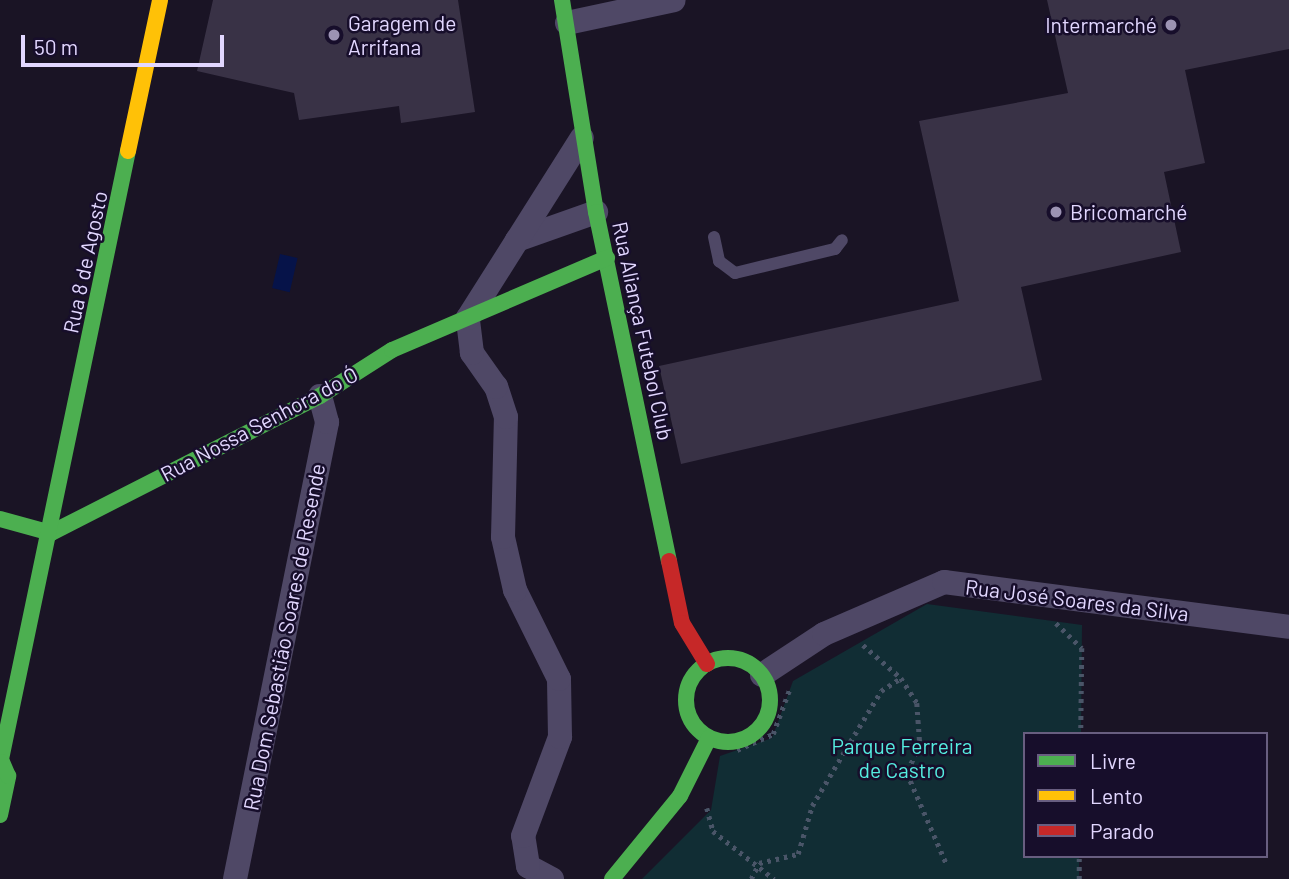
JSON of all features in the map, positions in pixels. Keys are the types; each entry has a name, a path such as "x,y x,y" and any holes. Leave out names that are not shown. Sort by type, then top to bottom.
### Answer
{"street":[{"name":"Rua 8 de Agosto","path":"0,815 8,776 1,763 160,0"},
{"path":"565,12 674,0"},
{"name":"Rua Aliança Futebol Club","path":"565,12 582,138 596,212 682,623 707,664"},
{"path":"552,879 528,866 523,836 560,737 559,679 515,590 503,537 506,417 496,387 472,353 468,318 582,138"},
{"path":"517,240 596,212"},
{"name":"Rua Nossa Senhora do Ó","path":"51,533 320,396 392,350 607,258"},
{"name":"Rua Dom Sebastião Soares de Resende","path":"235,879 327,422 320,396"},
{"path":"0,519 51,533"},
{"name":"Rua José Soares da Silva","path":"762,675 824,634 944,582 1289,627"},
{"path":"732,658 762,675 770,701 760,728 736,742 709,738 691,721 686,696 707,664 732,658"},
{"path":"612,879 680,796 709,738"}],"lane":[{"path":"714,237 719,261 735,273 835,249 842,240"}],"path":[{"path":"1055,621 1082,648 1081,732"},
{"path":"867,637 859,643 901,678 917,703 920,727 907,773 947,865"},
{"path":"759,863 798,854 813,806 850,742 881,691 901,678"},
{"path":"730,760 737,750 773,734 796,681"},
{"path":"714,800 711,810 713,831 759,863 774,879"},
{"path":"700,823 711,810"},
{"path":"1079,858 1079,879"},
{"path":"751,879 759,863"}],"green space":[{"name":"Parque Ferreira de Castro","path":"927,604 1082,625 1081,732 1023,732 1023,858 1079,858 1079,879 642,879 711,810 720,756 772,738 793,681"}],"shaded area":[{"path":"280,254 298,258 290,292 272,288"}],"building":[{"name":"Garagem de Arrifana","path":"213,0 458,0 475,112 401,123 399,106 299,120 294,93 197,71"},
{"path":"1047,0 1289,0 1289,49 1185,70 1205,163 1164,172 1181,252 1021,287 1042,380 681,464 659,366 959,301 919,121 1068,93"}],"traffic: fast":[{"path":"562,0 596,212 669,561"},
{"path":"0,764 128,151"},
{"path":"51,533 320,396 392,350 607,258"},
{"path":"0,519 51,533"},
{"path":"728,658 744,661 758,670 767,684 770,700 767,716 758,730 744,739 728,742 712,739 698,730 689,716 686,700 689,684 698,670 712,661 728,658"},
{"path":"612,879 680,796 709,738"},
{"path":"0,815 8,776 2,762"}],"traffic: slow":[{"path":"128,151 160,0"}],"traffic: jam":[{"path":"669,561 682,623 707,664"}],"place":[{"name":"Intermarché","path":"1171,25"},
{"name":"Garagem de Arrifana","path":"334,35"},
{"name":"Bricomarché","path":"1056,212"}]}
